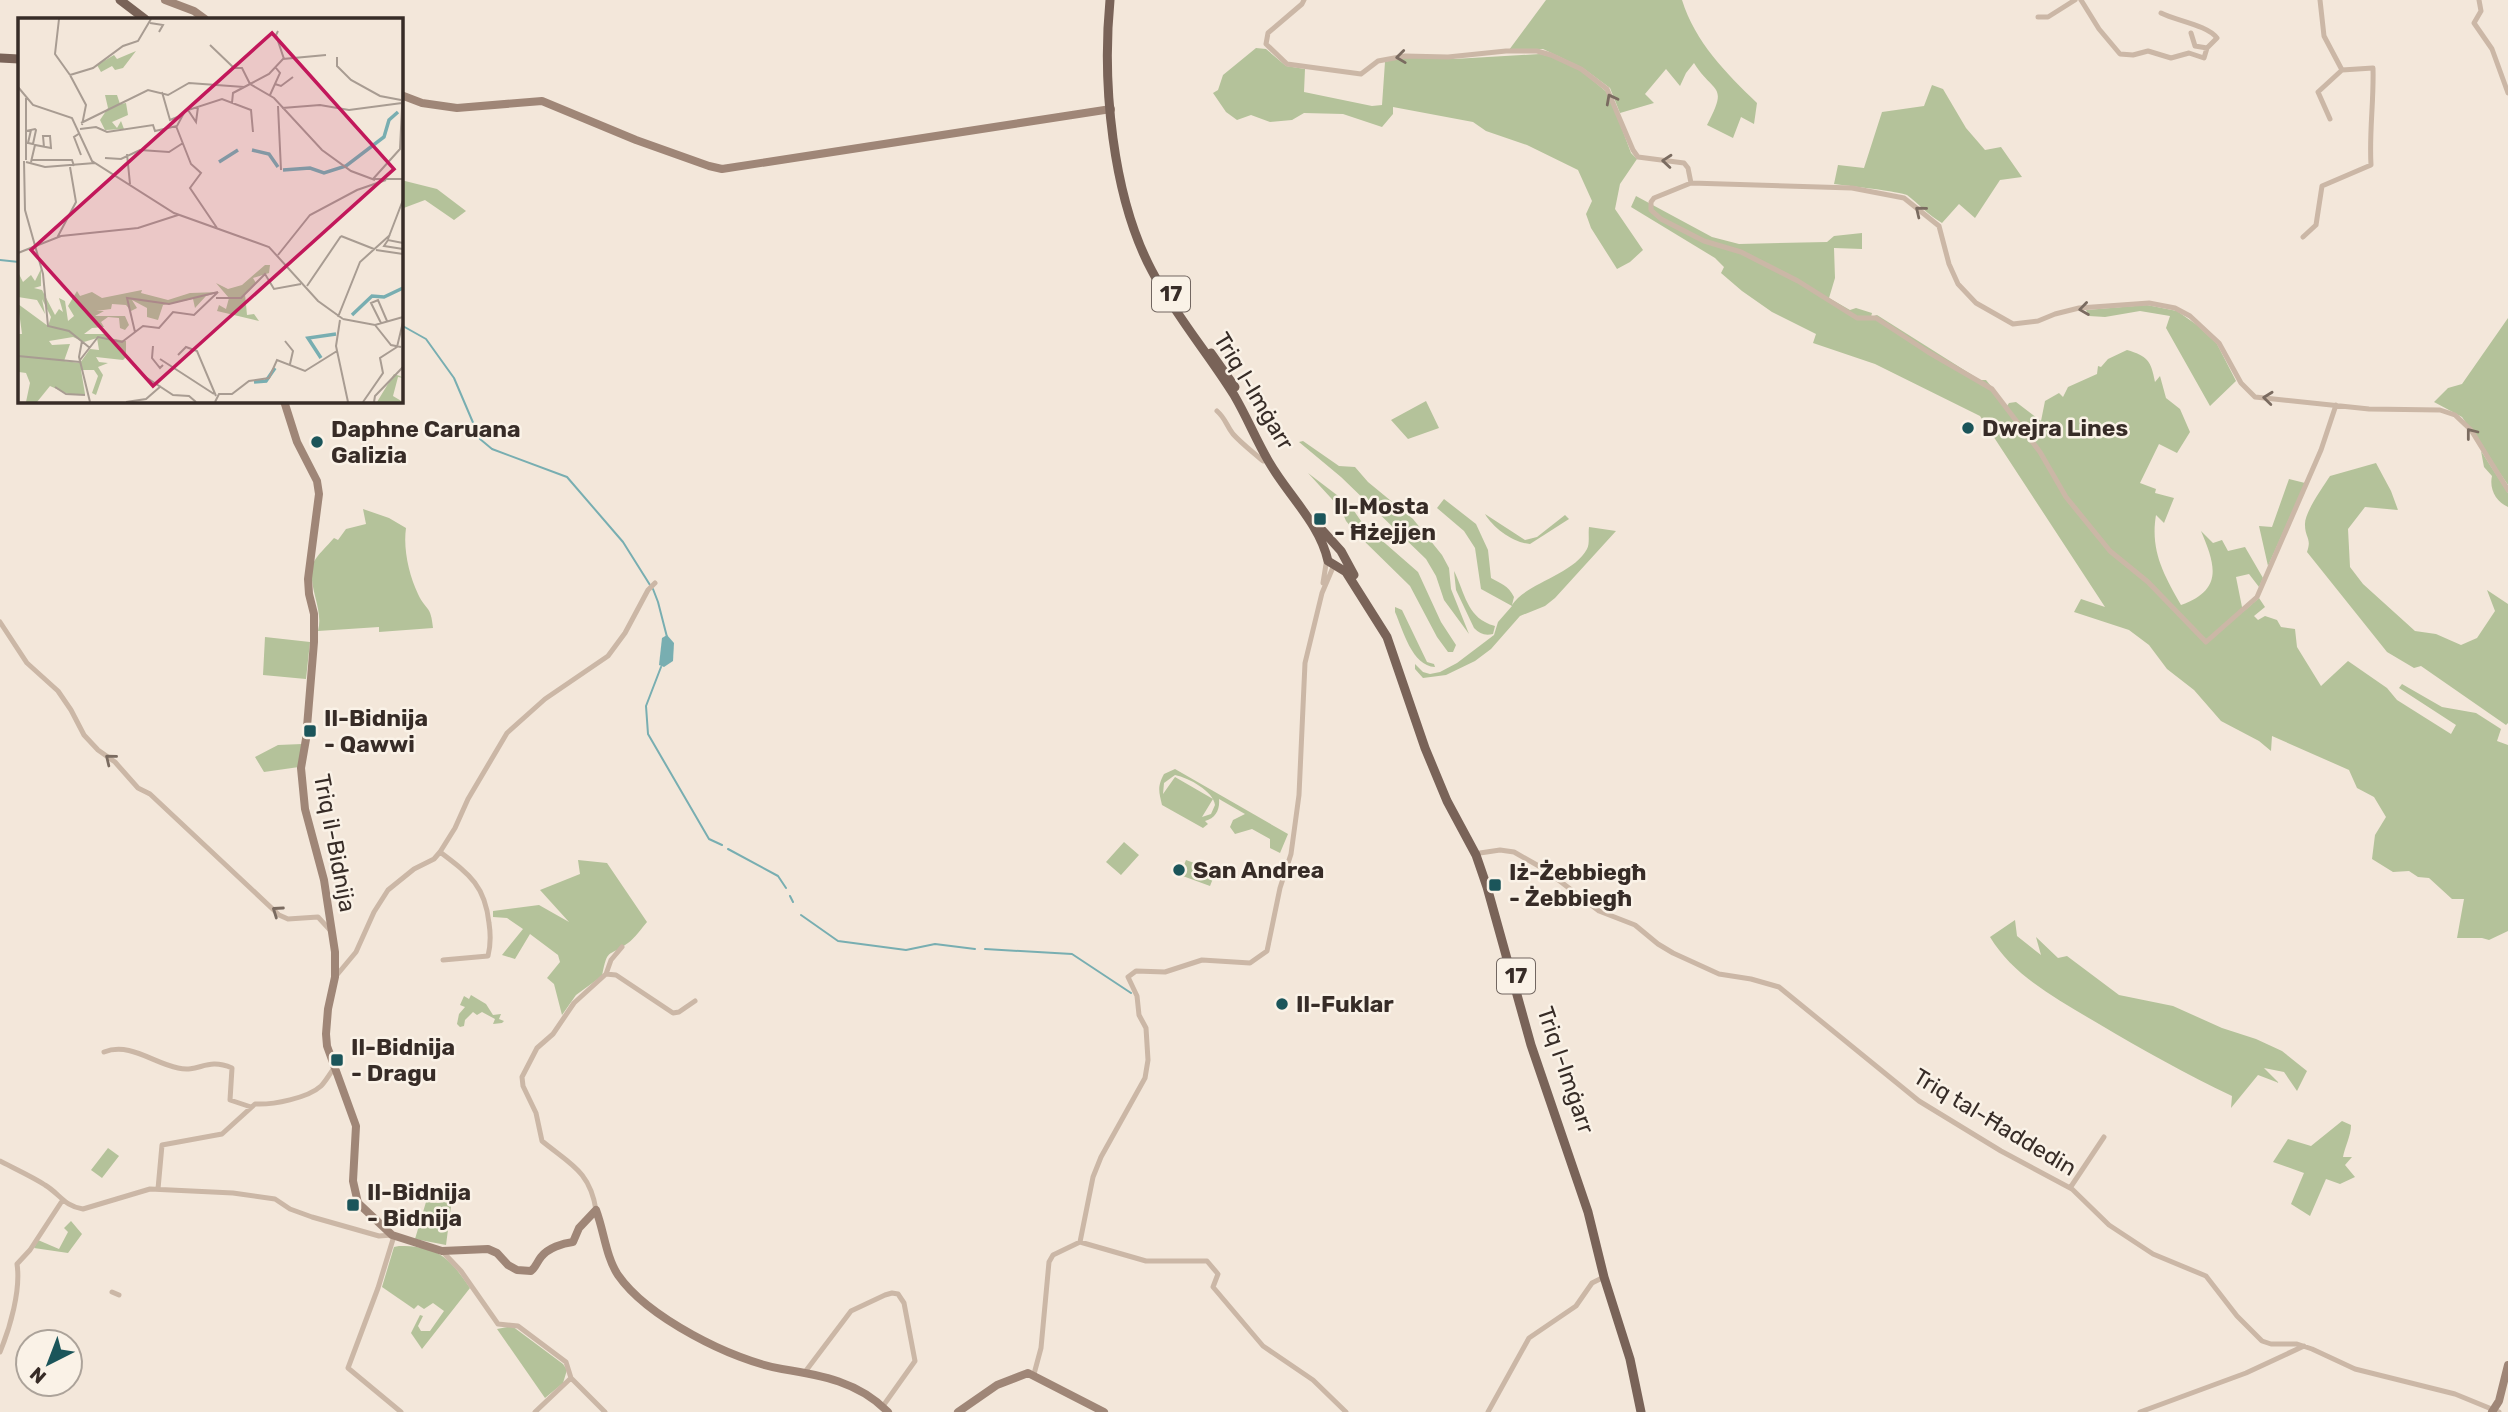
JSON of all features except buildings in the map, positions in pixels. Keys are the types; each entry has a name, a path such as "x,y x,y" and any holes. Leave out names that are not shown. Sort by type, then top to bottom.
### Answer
{"main road":[{"path":"118,0 139,18"},
{"path":"118,0 144,18"},
{"name":"Triq l-Imġarr","path":"1112,0 1108,50 1111,109 1119,177 1133,228 1145,257 1177,314 1234,396 1268,460 1323,540 1331,563 1349,577 1387,637 1425,748 1447,801 1476,855 1488,887 1531,1045 1588,1212 1643,1412"},
{"name":"Triq l-Imġarr","path":"1112,0 1115,126 1123,177 1137,226 1156,270 1186,320 1226,371 1279,470 1326,537 1341,553 1390,635 1429,747 1493,885 1548,1087 1585,1189 1616,1304 1634,1358 1643,1412"},
{"path":"0,60 18,61"},
{"path":"1331,549 1341,553 1331,563 1331,549"}],"street":[{"path":"165,0 194,11 204,18"},
{"path":"1304,0 1267,37 1267,45 1287,64 1361,74 1378,61 1405,56 1448,57 1506,51 1551,54 1587,73 1606,89 1633,150 1640,158 1683,163 1688,170 1690,181"},
{"path":"2038,17 2048,17 2076,0"},
{"path":"2081,0 2099,29 2120,54 2133,55 2148,51 2171,58 2189,53 2204,58 2207,48 2217,38 2211,30 2179,22 2161,13"},
{"path":"2320,0 2324,36 2342,70"},
{"path":"2479,0 2481,11 2474,23 2492,49 2508,93"},
{"path":"2191,33 2195,46 2207,48"},
{"path":"2303,237 2316,225 2322,186 2371,165 2369,127 2374,97 2373,68 2342,70 2318,92 2330,119"},
{"path":"402,95 422,103 457,108 542,101 636,139 722,169 1111,109"},
{"path":"2336,405 2321,450 2257,597 2206,642 2148,582 2110,551 2066,497 2040,452 1992,389 1876,318 1857,318 1798,281 1741,252 1704,241 1661,219 1651,210 1651,202 1690,181 1852,188 1904,198 1939,226 1949,264 1958,284 1976,303 2013,324 2038,321 2079,308 2149,303 2175,308 2190,316 2219,342 2241,383 2255,397 2336,405 2369,409 2440,410 2455,415 2471,430 2508,490"},
{"name":"Triq il-Bidnija","path":"284,402 297,442 317,481 319,494 308,579 314,614 314,642 301,788 324,880 333,936 335,977 326,1034 356,1126 353,1181 358,1203 393,1236"},
{"path":"1217,411 1226,419 1235,436 1263,461 1268,460"},
{"path":"1322,593 1331,563"},
{"path":"1080,1242 1093,1177 1101,1157 1145,1078 1148,1060 1146,1028 1139,1015 1137,996 1127,978 1136,971 1165,972 1202,960 1250,963 1267,951 1280,888 1291,854 1299,795 1305,663 1331,563"},
{"path":"335,977 356,952 387,890 414,869 434,859 440,852 507,733 545,699 608,656 655,583"},
{"path":"0,622 18,652 58,691 72,710 83,735 115,762 138,788 150,794 279,915 288,919 318,916 333,936"},
{"name":"Triq tal-Ħaddedin","path":"1480,853 1500,850 1520,854 1599,911 1635,925 1673,953 1719,975 1751,979 1779,988 1919,1101 2001,1151 2070,1188 2109,1225 2157,1257 2206,1276 2237,1317 2262,1341 2304,1346 2355,1369 2455,1394 2495,1411"},
{"path":"440,852 466,872 480,888 487,906 492,942 488,956 443,960"},
{"path":"622,947 611,960 607,974 574,1003 553,1034 537,1048 522,1080 536,1113 542,1141 568,1161 588,1182 617,1274 641,1300 702,1339 749,1362 833,1378 854,1387 885,1409 915,1361 903,1300 896,1293 885,1295 851,1311 805,1372"},
{"path":"607,974 616,975 673,1013 695,1001"},
{"path":"104,1052 114,1048 132,1051 180,1069 197,1068 211,1063 224,1064 232,1068 230,1100 251,1107"},
{"path":"158,1189 162,1145 222,1134 255,1104 271,1105 313,1091 322,1085 335,1067"},
{"path":"2070,1188 2104,1137"},
{"path":"0,1161 49,1187 62,1201 83,1209 150,1189 233,1193 275,1199 290,1209 312,1217 379,1236 393,1236 442,1251 488,1249 517,1270 531,1272 539,1265 541,1257 561,1244 573,1242 579,1228 596,1210"},
{"path":"0,1352 10,1326 19,1275 17,1264 30,1250 62,1201"},
{"path":"393,1236 378,1288 348,1368 401,1412"},
{"path":"1034,1374 1041,1348 1049,1262 1053,1255 1080,1242 1146,1261 1207,1261 1218,1274 1213,1287 1252,1334 1267,1349 1312,1380 1346,1412"},
{"path":"442,1251 461,1271 498,1324 518,1326 566,1362 570,1378 605,1412"},
{"path":"1488,1412 1529,1338 1576,1306 1592,1283 1604,1277"},
{"path":"2140,1412 2246,1373 2304,1346"},
{"path":"2495,1411 2508,1365"},
{"path":"958,1412 998,1385 1028,1373 1104,1412"},
{"path":"535,1412 570,1378"}],"green space":[{"path":"1546,0 1682,0 1703,43 1757,103 1754,124 1741,117 1733,138 1707,125 1718,95 1694,63 1680,86 1666,69 1645,94 1654,103 1620,113 1610,88 1583,68 1543,49 1509,50"},
{"path":"1256,48 1266,49 1286,66 1305,69 1304,92 1372,106 1382,105 1385,62 1406,56 1454,59 1540,54 1563,60 1579,69 1609,94 1631,153 1637,159 1620,184 1615,209 1643,250 1617,269 1591,228 1586,214 1592,201 1578,170 1527,145 1486,131 1473,122 1393,107 1393,114 1382,127 1343,114 1304,113 1292,120 1270,122 1251,115 1237,120 1226,112 1213,93 1218,90 1223,75"},
{"path":"1932,85 1943,89 1966,128 1985,150 2001,147 2022,177 2000,180 1975,218 1959,204 1942,223 1907,195 1834,184 1838,165 1864,168 1882,112 1924,106"},
{"path":"402,180 437,189 466,211 454,220 425,200 402,209"},
{"path":"1636,196 1712,237 1739,244 1827,242 1834,236 1862,233 1862,249 1834,248 1835,278 1829,298 1850,310 1856,308 1872,313 1871,317 1877,315 1980,380 1986,380 2007,406 2016,402 2041,421 2045,401 2059,393 2063,397 2068,387 2097,374 2098,366 2101,367 2108,359 2127,350 2144,357 2150,364 2155,382 2160,376 2166,398 2180,409 2190,432 2177,453 2159,444 2140,483 2156,489 2155,493 2174,498 2164,523 2156,515 2155,540 2164,573 2181,605 2195,599 2210,584 2212,566 2201,531 2213,543 2222,540 2228,551 2245,547 2263,578 2259,587 2249,574 2236,577 2243,612 2259,598 2265,607 2254,616 2258,620 2265,616 2277,620 2281,627 2295,629 2297,647 2321,686 2348,661 2387,688 2397,700 2451,734 2456,725 2399,688 2402,684 2442,707 2476,713 2501,729 2497,741 2508,745 2508,931 2489,940 2457,938 2464,899 2452,899 2429,878 2418,877 2409,871 2393,872 2372,859 2375,835 2386,817 2374,797 2357,788 2349,770 2272,736 2271,751 2259,741 2221,721 2194,690 2167,669 2149,645 2129,630 2074,612 2081,599 2105,607 1980,416 1875,364 1813,343 1816,334 1772,312 1742,291 1721,273 1724,267 1715,258 1631,207"},
{"path":"2147,305 2177,311 2217,344 2236,381 2210,406 2166,328 2170,316 2140,311 2105,317 2089,316 2086,310"},
{"path":"2508,318 2508,485 2462,417 2434,402 2448,388 2462,384"},
{"path":"1426,401 1439,428 1408,439 1391,420"},
{"path":"1303,441 1339,466 1355,467 1368,482 1413,519 1449,568 1451,589 1469,634 1444,600 1436,576 1426,559 1341,477 1299,442"},
{"path":"2481,451 2508,493 2508,507 2494,494 2492,476 2484,467"},
{"path":"2376,463 2398,510 2365,507 2348,529 2350,567 2363,584 2415,631 2436,634 2461,645 2477,638 2495,611 2487,590 2508,604 2506,725 2421,666 2414,668 2387,652 2307,552 2309,544 2305,529 2306,520 2314,500 2330,476"},
{"path":"1308,473 1350,505 1363,524 1418,572 1441,622 1456,645 1453,652 1448,652 1437,637 1410,586 1358,535 1346,521 1341,509"},
{"path":"2289,479 2305,483 2268,566 2259,526 2272,527"},
{"path":"1444,499 1476,524 1488,550 1491,578 1509,590 1514,597 1512,605 1519,597 1580,558 1588,547 1589,527 1616,531 1555,598 1545,606 1520,616 1491,649 1475,661 1446,675 1423,678 1415,669 1415,664 1423,672 1430,674 1457,663 1494,635 1498,622 1512,606 1481,589 1475,548 1464,531 1437,508"},
{"path":"363,509 389,518 406,528 405,544 409,570 418,594 429,612 433,628 379,632 379,627 318,631 319,614 312,581 313,564 334,538 338,540 346,529 366,524"},
{"path":"1485,514 1525,540 1537,537 1565,515 1569,519 1530,544 1504,534"},
{"path":"1454,571 1473,612 1495,626 1493,634 1483,634 1474,628 1456,590"},
{"path":"1395,607 1402,610 1427,662 1435,667 1420,661 1414,654 1401,628"},
{"path":"265,637 310,642 306,679 263,675"},
{"path":"302,744 299,767 264,772 255,757 278,745"},
{"path":"1175,769 1288,834 1280,853 1270,848 1270,839 1252,829 1235,834 1230,827 1233,820 1245,814 1219,799 1216,813 1205,821 1208,824 1203,828 1162,805 1159,790 1164,774","holes":["1175,775 1200,786 1213,799 1175,777 1163,794 1164,783","1213,799 1215,805 1211,814 1202,817"]},
{"path":"1124,842 1139,855 1121,875 1106,862"},
{"path":"578,860 607,863 647,922 631,941 609,954 602,976 576,995 562,1015 554,984 547,978 560,962 558,955 530,934 515,959 502,955 523,929 507,918 493,917 493,911 539,905 569,922 540,890 580,874"},
{"path":"1186,860 1216,871 1210,886 1180,875"},
{"path":"2015,920 2017,936 2041,955 2036,937 2058,958 2067,956 2119,995 2173,1006 2282,1051 2307,1071 2297,1091 2284,1072 2264,1068 2279,1083 2258,1075 2231,1108 2232,1096 2115,1034 2025,976 1990,937"},
{"path":"471,995 486,1004 493,1015 501,1014 499,1019 504,1021 493,1024 495,1019 482,1012 477,1015 473,1012 465,1020 464,1026 460,1027 457,1024 459,1014 465,1007 460,1005 464,996 469,999"},
{"path":"2342,1121 2351,1125 2343,1157 2352,1157 2345,1165 2355,1177 2340,1184 2326,1179 2310,1216 2291,1204 2304,1173 2273,1162 2288,1139 2311,1146"},
{"path":"108,1148 119,1156 102,1178 91,1170"},
{"path":"452,1199 446,1245 415,1239 426,1202 438,1203"},
{"path":"71,1221 82,1234 68,1253 34,1248 38,1240 59,1249 68,1232 64,1228"},
{"path":"394,1247 424,1248 441,1255 456,1268 470,1288 422,1349 411,1333 420,1315 423,1316 418,1326 421,1331 430,1331 444,1311 433,1303 424,1309 418,1305 414,1309 382,1287"},
{"path":"512,1326 563,1364 567,1370 563,1383 545,1398 497,1329"}],"water":[{"path":"667,635 674,643 673,661 664,667 659,665 662,638"}],"waterway":[{"path":"0,260 18,262"},
{"path":"402,326 426,339 454,378 480,439 492,449 567,477 623,542 650,585"},
{"path":"653,589 667,637"},
{"path":"661,667 646,706 648,734 709,839 722,845"},
{"path":"728,849 778,876 786,888"},
{"path":"790,896 793,902"},
{"path":"801,915 838,941 906,950 935,944 975,949"},
{"path":"985,949 1072,954 1131,993"}],"place":[{"name":"Dwejra Lines","path":"1968,428"},
{"name":"Daphne Caruana Galizia","path":"317,442"},
{"name":"Il-Mosta - Ħżejjen","path":"1320,519"},
{"name":"Il-Bidnija - Qawwi","path":"310,731"},
{"name":"San Andrea","path":"1179,870"},
{"name":"Iż-Żebbiegħ - Żebbiegħ","path":"1495,885"},
{"name":"Il-Fuklar","path":"1282,1004"},
{"name":"Il-Bidnija - Dragu","path":"337,1060"},
{"name":"Il-Bidnija - Bidnija","path":"353,1205"}]}
